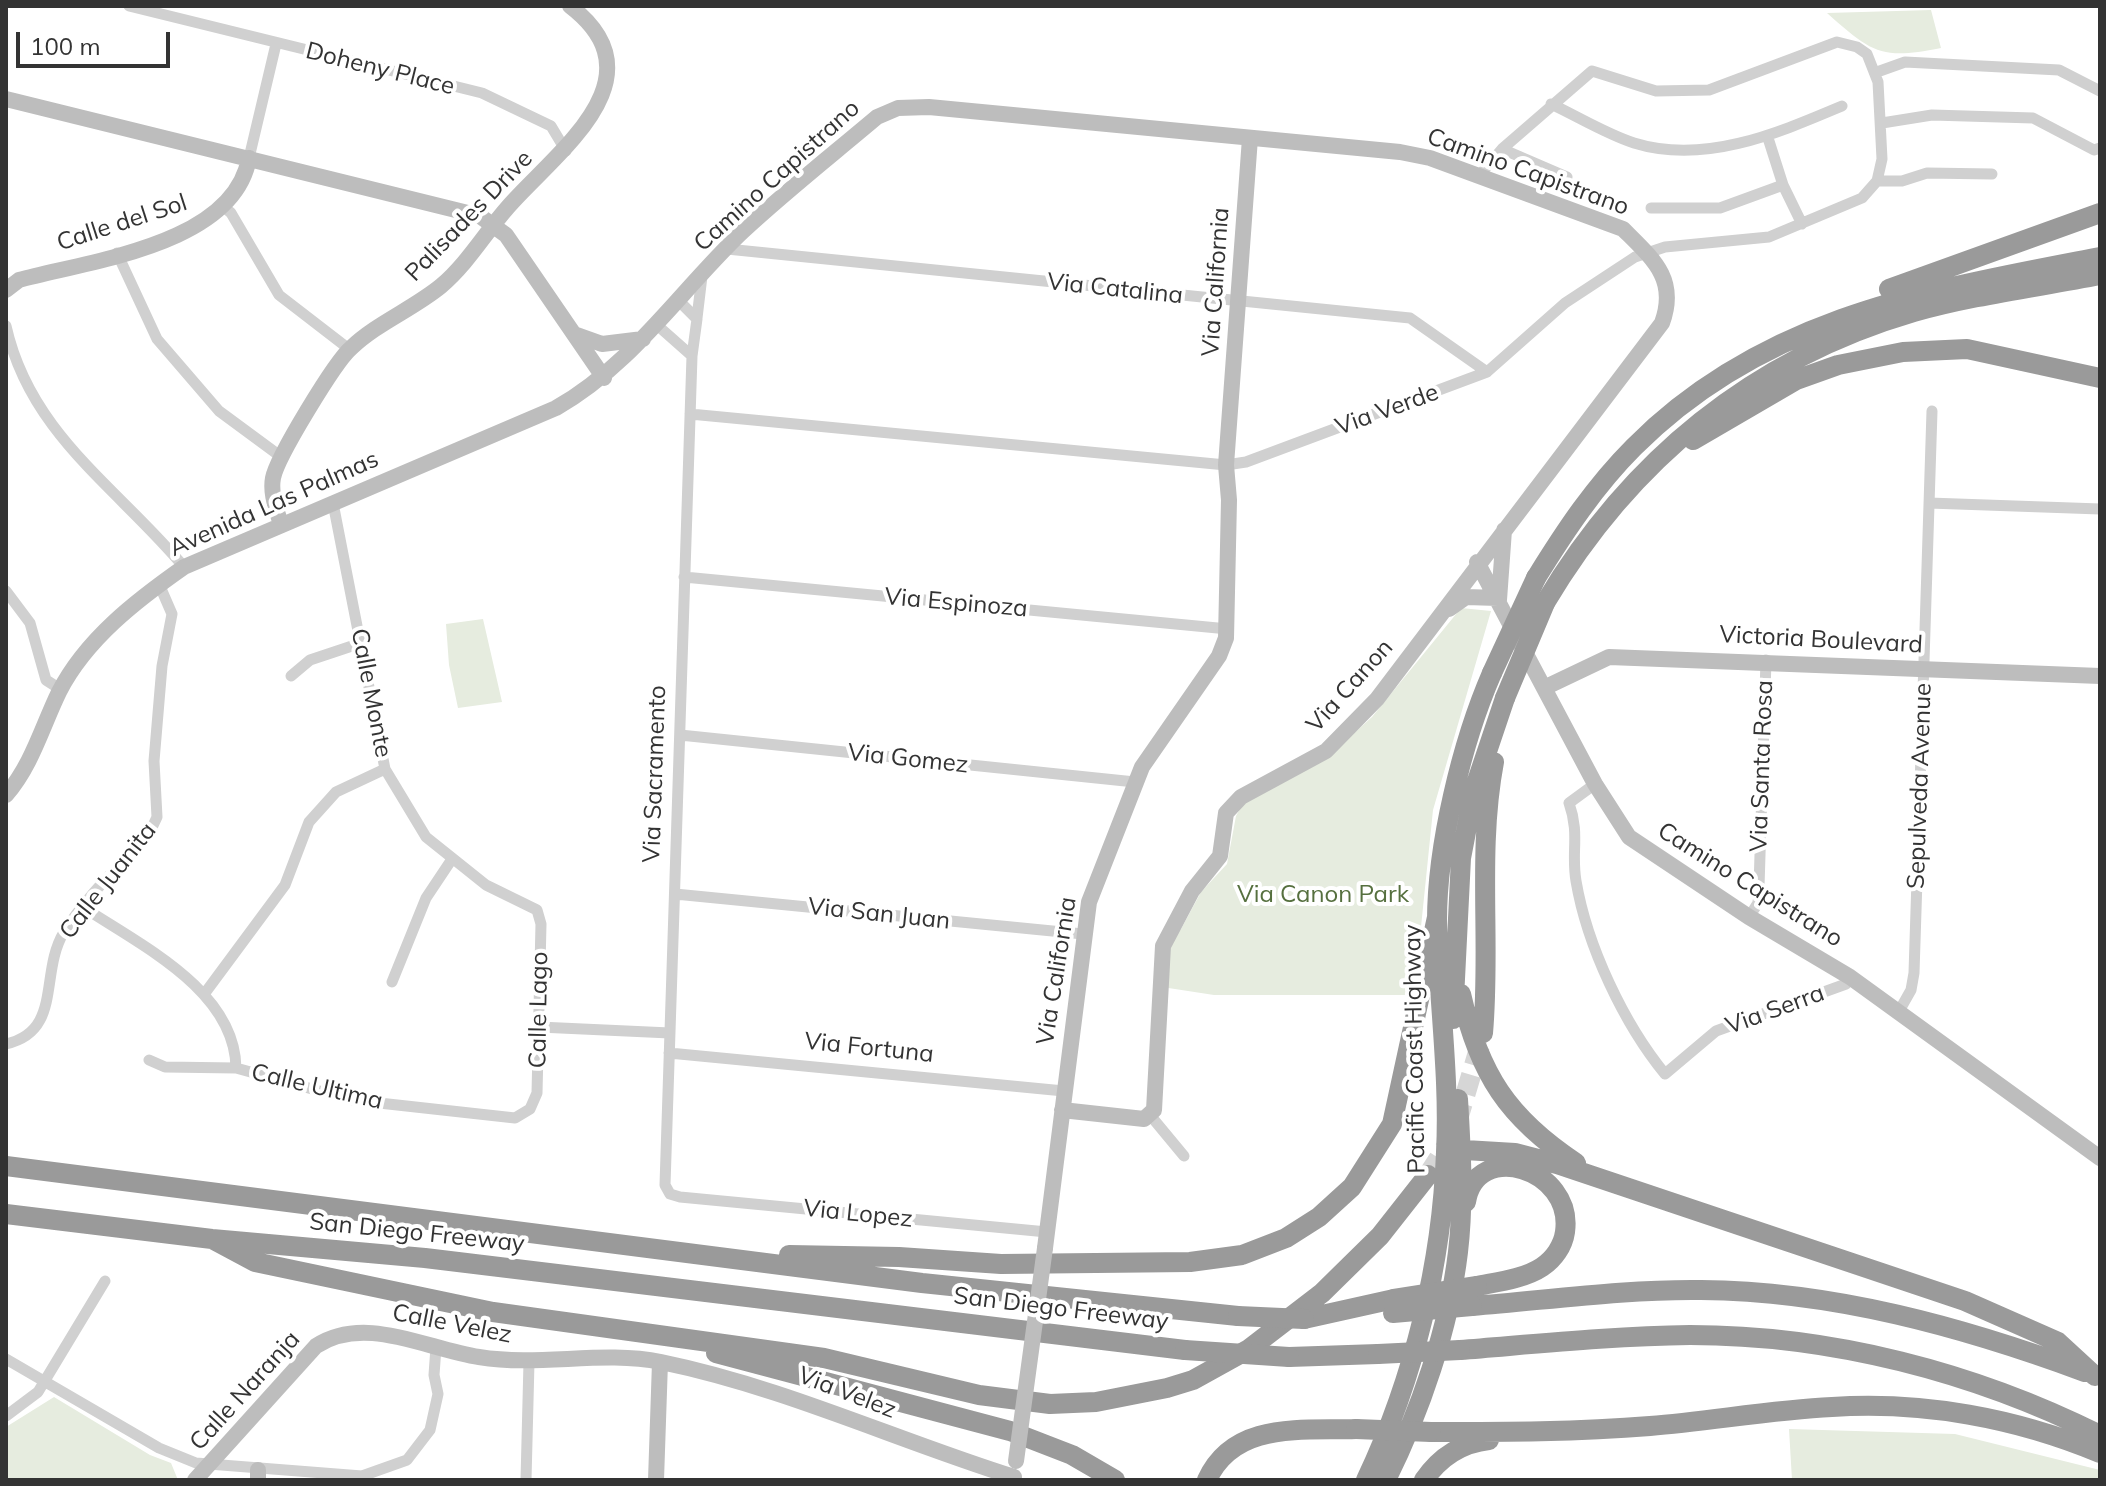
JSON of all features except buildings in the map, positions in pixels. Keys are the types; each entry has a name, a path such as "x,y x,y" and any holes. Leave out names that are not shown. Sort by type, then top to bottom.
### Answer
{"highway":[{"path":"1669,415 1772,339 1821,315 2100,213"},
{"name":"Pacific Coast Highway","path":"1366,1480 1400,1393 1428,1297 1454,1149 1437,917 1458,779 1477,708 1536,578 1584,505 1634,446 1669,415 1753,359 1846,315 1943,288 2100,257"},
{"name":"Pacific Coast Highway","path":"1386,1480 1430,1363 1457,1257 1453,1011 1461,858 1488,742 1545,603 1595,525 1648,466 1741,391 1796,359 1917,311 2100,275"},
{"path":"1648,466 1796,380 1879,356 1967,349 2100,378"},
{"path":"1483,1033 1489,969 1484,854 1489,786 1505,698"},
{"path":"682,1252 1102,1265 1229,1258 1267,1246 1303,1227 1334,1205 1352,1187 1381,1146 1392,1124 1402,1084 1437,917"},
{"path":"1455,967 1476,1050 1496,1089 1536,1134 1597,1176"},
{"path":"1454,1149 1515,1153 1597,1176 1965,1301 2058,1342 2097,1377"},
{"name":"San Diego Freeway","path":"6,1166 922,1283 1238,1316 1334,1318 1394,1306 1474,1296 1677,1290 1809,1299 1906,1316 1995,1340 2097,1377"},
{"path":"1457,1257 1468,1189 1480,1175 1496,1168 1531,1171 1557,1193 1564,1209 1565,1230 1554,1256 1535,1271 1474,1296"},
{"path":"212,1239 255,1262 493,1312 824,1358 1015,1401 1080,1403 1145,1393 1193,1380 1249,1349 1286,1324 1380,1236 1428,1175"},
{"name":"San Diego Freeway","path":"6,1214 212,1239 425,1258 1185,1350 1289,1357 1691,1335 1823,1345 1935,1371 1997,1391 2100,1435"},
{"path":"1304,1319 1358,1307 1394,1306"},
{"path":"647,1332 682,1345 1010,1431 1072,1455 1115,1480"},
{"path":"1207,1480 1230,1447 1248,1438 1287,1431 1537,1432 1653,1426 1833,1407 1923,1408 1999,1420 2060,1436 2100,1453"},
{"path":"1424,1480 1448,1454 1471,1442 1537,1432"}],"main road":[{"name":"Palisades Drive","path":"281,525 272,492 280,456 349,349 442,285 507,207 566,151 604,94 607,66 596,32 570,6"},
{"path":"6,99 450,206 495,224 604,378"},
{"name":"Camino Capistrano","path":"604,378 727,249 877,117 898,108 929,107 1400,152 1430,158 1623,229 1647,252"},
{"name":"Via California","path":"1014,1473 1089,902 1135,782 1150,752 1219,656 1228,629 1229,500 1231,464 1238,442 1229,429 1250,138"},
{"name":"Calle del Sol","path":"6,290 19,280 181,235 223,206 247,169 249,158"},
{"name":"Via Canon","path":"1150,1115 1156,1100 1163,946 1192,891 1220,856 1226,813 1241,797 1326,751 1377,699 1477,562 1662,323 1669,304 1668,285 1647,252"},
{"path":"574,334 602,344 644,338"},
{"path":"577,395 586,377 588,355"},
{"name":"Avenida Las Palmas","path":"6,795 29,762 60,689 123,612 159,584 184,567 577,395 604,378"},
{"path":"1441,614 1466,597 1498,599 1504,527"},
{"name":"Camino Capistrano","path":"1477,562 1595,784 1629,837 1749,917 1850,977 2100,1158"},
{"name":"Victoria Boulevard","path":"1546,687 1609,657 1766,660 2100,676"},
{"path":"1062,1110 1144,1119 1150,1115"},
{"name":"Calle Velez","path":"332,1336 359,1330 479,1357 529,1362 638,1359 660,1362"},
{"name":"Calle Naranja","path":"195,1480 295,1367 332,1336"},
{"path":"656,1480 660,1362"},
{"name":"Via Velez","path":"660,1362 786,1394 962,1463 1014,1473"}],"street":[{"name":"Doheny Place","path":"129,6 482,93 551,126 566,151"},
{"path":"1478,177 1502,149 1592,71 1656,91 1709,90 1826,41 1847,43 1867,54 1877,72 1882,123 1882,159 1877,181 1902,181 1927,173 1992,174"},
{"name":"Calle del Sol","path":"249,158 276,44"},
{"path":"1877,72 1905,62 2059,70 2100,91"},
{"path":"1551,104 1635,144 1692,151 1768,138 1842,106"},
{"path":"1882,123 1932,115 2033,118 2094,150 2100,148"},
{"path":"1768,138 1783,185 1802,224"},
{"path":"1502,149 1567,177"},
{"name":"Via Verde","path":"690,414 1231,464 1487,372 1565,303 1647,252 1665,247 1749,241 1850,205 1862,198 1877,181"},
{"path":"1651,208 1720,208 1783,185"},
{"path":"223,206 231,213 279,295 349,349"},
{"name":"Via Catalina","path":"727,249 1410,318 1487,372"},
{"path":"117,253 157,339 219,411 280,456"},
{"name":"Via Sacramento","path":"670,1194 665,1185 684,577 692,356 697,342 702,276"},
{"path":"679,301 697,319"},
{"path":"657,325 692,356"},
{"path":"6,326 12,355 49,423 103,487 154,530 184,567"},
{"name":"Sepulveda Avenue","path":"1898,1013 1911,990 1914,973 1932,411"},
{"name":"Calle Monte","path":"333,503 385,769 426,837 486,885 537,910"},
{"path":"1929,503 2100,509"},
{"name":"Via Espinoza","path":"684,577 1228,629"},
{"name":"Calle Juanita","path":"6,1044 26,1040 33,1034 42,1018 54,954 63,933 150,832 157,817 154,761 162,666 172,614 159,584"},
{"path":"6,591 30,623 46,680 60,689"},
{"path":"291,676 310,660 361,643"},
{"name":"Via Santa Rosa","path":"1749,917 1758,903 1766,660"},
{"name":"Via Gomez","path":"680,735 1135,782"},
{"path":"205,993 285,885 309,822 336,792 385,769"},
{"name":"Via Serra","path":"1595,784 1569,801 1577,826 1574,870 1580,901 1607,981 1663,1073 1669,1074 1716,1031 1846,984 1850,977"},
{"path":"392,982 426,898 452,859"},
{"name":"Via San Juan","path":"675,894 1083,934"},
{"path":"83,907 205,993 232,1036 236,1068"},
{"name":"Calle Lago","path":"530,1109 537,1093 541,924 537,910"},
{"path":"539,1027 670,1033"},
{"name":"Via Fortuna","path":"669,1053 1064,1091"},
{"name":"Calle Ultima","path":"149,1060 165,1067 236,1068 352,1100 515,1118 530,1109"},
{"path":"1150,1115 1184,1156"},
{"name":"Via Lopez","path":"670,1194 1046,1240"},
{"path":"6,1416 33,1398 105,1281"},
{"path":"6,1359 159,1448 210,1465 228,1463 258,1475 362,1476 407,1460 430,1430 436,1412 436,1347"},
{"path":"526,1480 529,1362"}],"green space":[{"path":"1931,10 1941,48 1904,53 1890,53 1867,45 1827,13"},
{"name":"Via Canon Park","path":"1461,608 1491,611 1433,810 1414,995 1214,995 1162,987 1166,945 1181,929 1201,892 1227,864 1236,816 1242,805 1343,743 1372,717"},
{"path":"483,619 502,702 458,708 449,665 446,624"},
{"path":"54,1397 150,1455 171,1463 178,1480 6,1480 6,1427"},
{"path":"1789,1429 1955,1434 2100,1470 2100,1480 1792,1480"}],"tunnel":[{"path":"1428,1175 1453,1136 1481,1042"}]}
